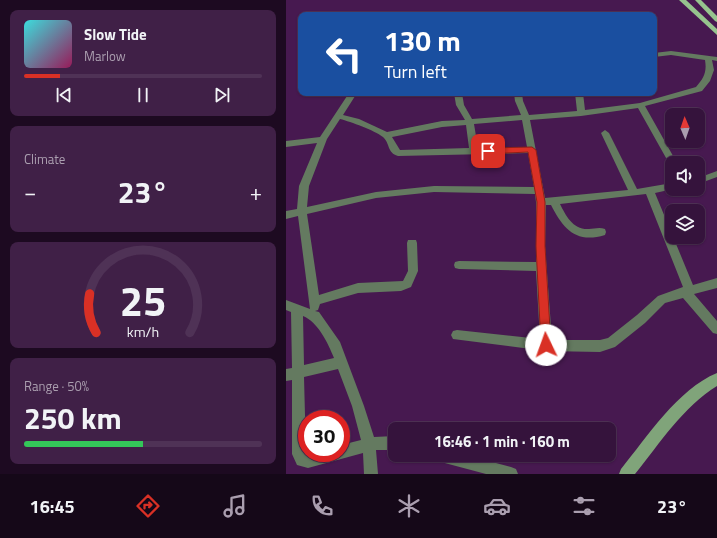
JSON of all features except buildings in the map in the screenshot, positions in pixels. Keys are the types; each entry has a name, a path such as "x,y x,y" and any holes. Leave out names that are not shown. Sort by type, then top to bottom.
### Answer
{"main road":[{"path":"682,0 717,33"},
{"path":"698,0 717,20"}],"street":[{"path":"657,54 671,52 717,58"},
{"path":"386,135 442,124 581,113 640,105 699,89 713,70 708,58"},
{"path":"315,316 302,212 302,194 306,180 323,139 351,96"},
{"path":"458,96 460,105 470,122 474,151"},
{"path":"518,96 526,118 541,202 542,267 546,345"},
{"path":"579,96 581,113"},
{"path":"640,105 669,156"},
{"path":"337,116 356,121 386,135 392,149 398,153 532,150"},
{"path":"605,134 634,193"},
{"path":"286,144 323,139"},
{"path":"705,179 716,177"},
{"path":"541,202 634,193 665,187"},
{"path":"286,215 376,195 434,190 539,191"},
{"path":"649,190 687,290 717,330"},
{"path":"554,201 569,226 574,230 582,233 601,232"},
{"path":"314,301 358,288 401,286 407,284 413,271 412,244"},
{"path":"459,265 542,267"},
{"path":"457,335 546,345 600,346 611,343 641,319 662,299 687,290 717,283"},
{"path":"298,443 292,374 292,306 315,316 334,342 358,406 369,445 371,474"},
{"path":"292,374 341,362"},
{"path":"626,474 689,399 707,384 717,379"},
{"path":"350,450 369,445 388,443"},
{"path":"467,462 511,474"}],"route":[{"path":"488,151 532,150 541,202 540,246 546,345"}]}
